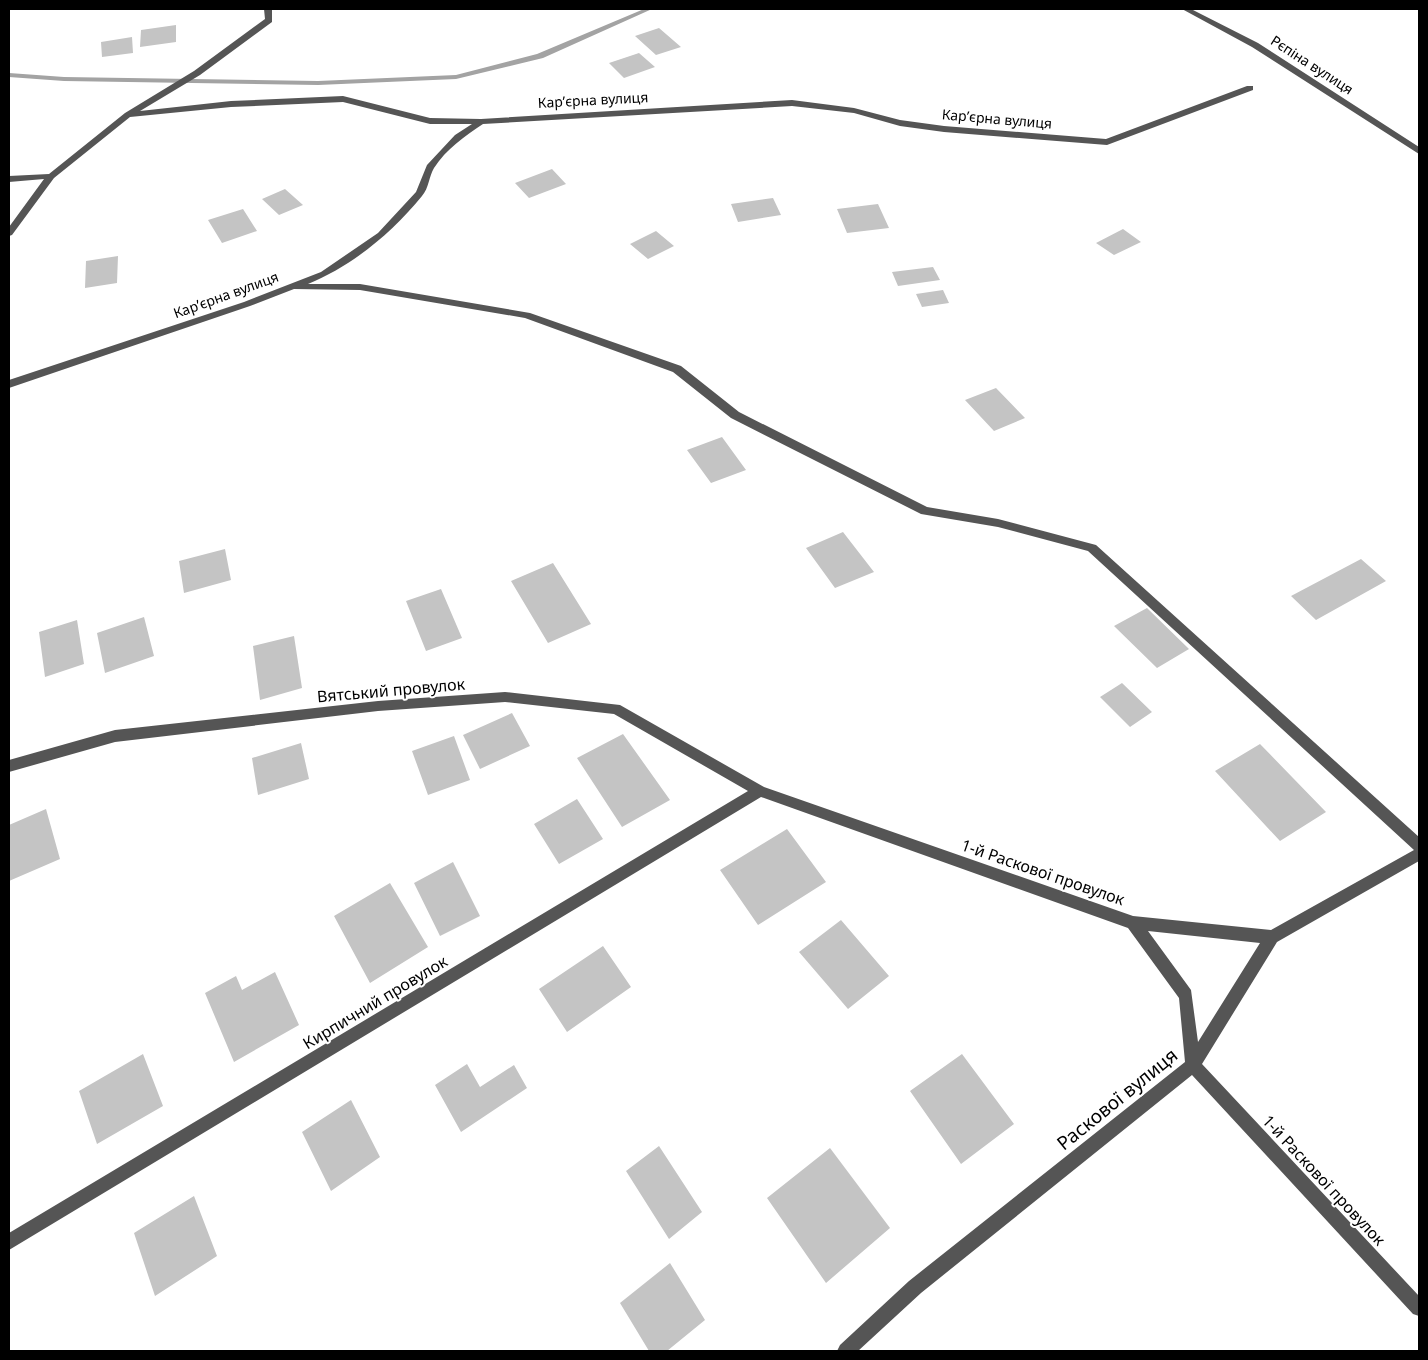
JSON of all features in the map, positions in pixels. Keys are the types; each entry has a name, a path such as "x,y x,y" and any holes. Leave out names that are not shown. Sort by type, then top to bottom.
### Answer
{"street":[{"path":"9,233 51,176 128,115 197,73 270,20 268,9"},
{"name":"Рєпіна вулиця","path":"1186,9 1255,45 1419,151"},
{"name":"Карʼєрна вулиця","path":"9,384 248,304 324,274 382,236 420,193 430,167 458,137 481,122 528,117 792,103 854,110 900,123 944,129 1107,142 1250,88"},
{"path":"128,115 231,104 342,99 430,121 481,122"},
{"path":"9,179 51,176"},
{"path":"290,287 360,287 527,315 677,369 735,415 925,511 998,523 1092,548 1419,846"},
{"name":"Вятський провулок","path":"9,766 115,736 378,706 505,697 616,709 760,791"},
{"name":"1-й Раскової провулок","path":"760,791 1134,922 1186,995 1193,1065 1419,1308"},
{"name":"Кирпичний провулок","path":"9,1242 760,791"},
{"name":"Раскової вулиця","path":"846,1351 915,1286 1193,1065 1272,937 1419,854"},
{"path":"1134,922 1272,937"}],"building":[{"path":"176,25 176,42 140,47 141,30"},
{"path":"659,28 681,47 656,55 635,36"},
{"path":"132,37 133,53 102,57 101,42"},
{"path":"639,53 655,67 624,78 609,63"},
{"path":"552,169 566,184 529,198 515,183"},
{"path":"285,189 303,205 279,215 262,199"},
{"path":"773,198 781,215 738,222 731,204"},
{"path":"878,204 889,228 847,233 837,209"},
{"path":"243,209 257,231 222,243 208,220"},
{"path":"1123,229 1141,242 1114,255 1096,243"},
{"path":"656,231 674,246 648,259 630,244"},
{"path":"118,256 117,283 85,288 86,261"},
{"path":"933,267 940,280 898,286 892,272"},
{"path":"943,290 949,303 922,307 916,294"},
{"path":"996,388 1025,418 994,431 965,400"},
{"path":"722,437 746,470 711,483 687,450"},
{"path":"843,532 874,572 835,588 806,548"},
{"path":"225,549 231,580 184,593 179,561"},
{"path":"1361,559 1386,581 1316,620 1291,596"},
{"path":"553,563 591,624 548,643 511,581"},
{"path":"441,589 462,638 426,651 406,601"},
{"path":"1147,608 1189,649 1157,668 1114,626"},
{"path":"144,617 154,656 105,673 97,633"},
{"path":"77,620 84,664 45,677 39,632"},
{"path":"294,636 302,688 260,700 253,646"},
{"path":"1122,683 1152,712 1130,727 1100,697"},
{"path":"512,713 530,746 480,769 463,735"},
{"path":"623,734 670,800 622,827 577,758"},
{"path":"454,736 470,780 428,795 412,751"},
{"path":"301,743 309,779 258,795 252,758"},
{"path":"1260,744 1326,812 1280,841 1215,771"},
{"path":"577,799 603,839 559,864 534,824"},
{"path":"46,809 60,859 9,881 9,825"},
{"path":"787,829 826,882 758,925 720,870"},
{"path":"453,862 480,916 440,936 414,883"},
{"path":"390,883 428,947 370,983 334,916"},
{"path":"841,920 889,976 848,1009 799,952"},
{"path":"603,946 631,987 567,1032 539,989"},
{"path":"275,972 299,1025 234,1062 205,993 236,976 242,990"},
{"path":"143,1054 163,1106 97,1144 79,1091"},
{"path":"962,1054 1014,1124 961,1164 910,1091"},
{"path":"467,1064 480,1087 514,1065 527,1088 461,1132 435,1085"},
{"path":"351,1100 380,1157 331,1191 302,1132"},
{"path":"659,1146 702,1212 669,1239 626,1171"},
{"path":"830,1148 890,1228 826,1283 767,1198"},
{"path":"194,1196 217,1256 155,1296 134,1233"},
{"path":"670,1263 705,1320 667,1351 649,1351 620,1303"}],"waterway":[{"path":"9,75 64,79 318,83 456,77 540,56 649,9"}]}
